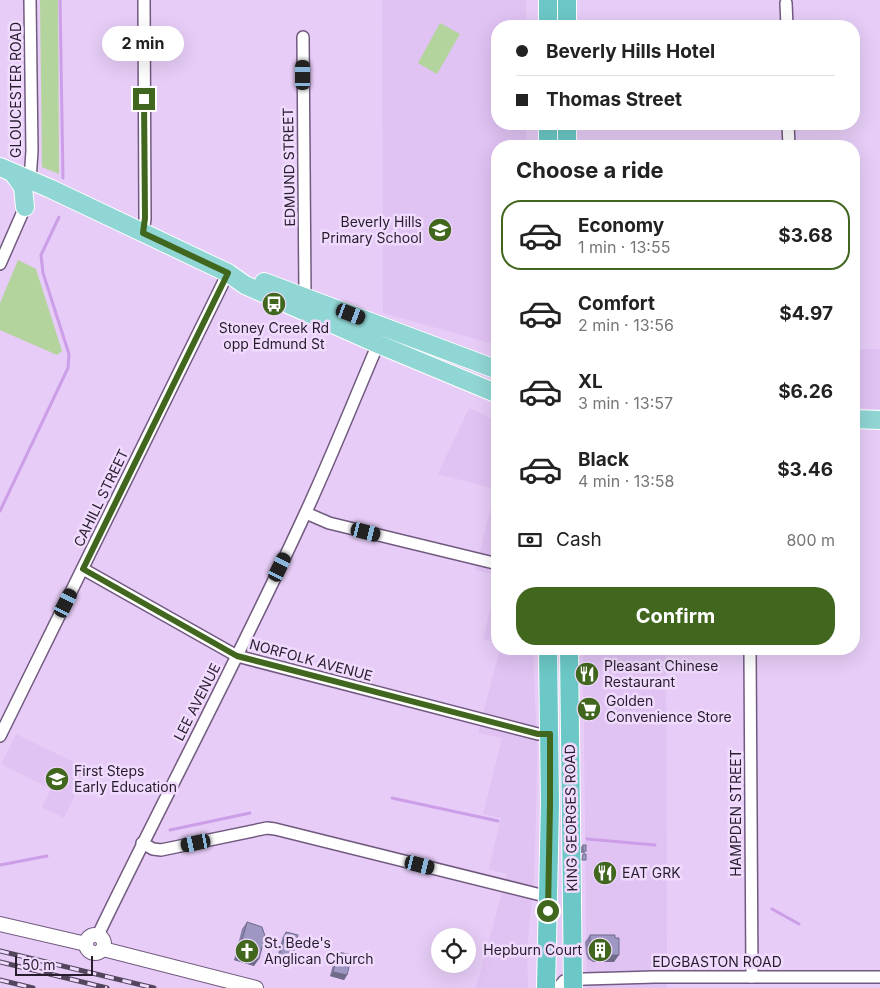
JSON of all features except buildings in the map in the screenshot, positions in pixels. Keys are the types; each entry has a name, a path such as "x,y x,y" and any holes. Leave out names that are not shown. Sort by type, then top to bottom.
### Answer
{"highway":[{"path":"548,0 548,20"},
{"path":"567,0 567,20"},
{"name":"KING GEORGES ROAD","path":"546,988 550,804 548,655"},
{"name":"KING GEORGES ROAD","path":"569,655 573,984"}],"main road":[{"path":"7,170 228,273 245,285 491,392"},
{"path":"7,170 23,187 25,207"},
{"path":"25,207 49,188"},
{"path":"228,273 248,276 491,367"},
{"path":"860,419 880,420"},
{"path":"860,430 880,430"}],"street":[{"name":"GLOUCESTER ROAD","path":"30,0 32,151 30,180"},
{"path":"143,233 145,218 144,0"},
{"path":"787,1 787,20"},
{"name":"EDMUND STREET","path":"303,37 305,297"},
{"path":"0,264 25,207"},
{"name":"CAHILL STREET","path":"0,736 228,273"},
{"name":"LEE AVENUE","path":"92,940 237,656 306,513 378,344"},
{"path":"306,513 329,523 491,562"},
{"name":"NORFOLK AVENUE","path":"83,569 237,656 538,734 550,734"},
{"name":"HAMPDEN STREET","path":"750,655 752,978"},
{"path":"142,844 161,850 267,828 275,829 549,897"},
{"path":"0,924 92,940 104,940 103,949 256,988"},
{"name":"EDGBASTON ROAD","path":"558,988 564,981 573,984 655,977 880,977"}],"shaded area":[{"name":"Beverly Hills Primary School","path":"382,0 526,0 526,20 491,20 491,130 526,130 526,140 491,140 491,343 383,313"},
{"path":"860,349 880,349 880,409 860,408"},
{"path":"469,408 491,418 491,488 438,474"},
{"path":"491,506 491,574 475,570"},
{"path":"491,606 491,641 483,639"},
{"path":"498,655 533,655 537,750 536,817 534,875 527,953 528,988 476,988 507,874 489,869 501,818 483,814 502,738 478,733"},
{"path":"583,655 666,655 667,988 587,988"},
{"name":"First Steps Early Education","path":"16,734 88,769 64,818 42,807 51,789 1,764"}],"green space":[{"path":"40,0 58,0 59,174 42,167"},
{"path":"440,23 460,34 437,74 418,63"},
{"path":"18,260 36,269 62,351 57,355 0,330 0,303"}],"waterway":[{"path":"60,0 63,178"},
{"path":"0,511 68,368 69,354 43,273 41,255 59,217"},
{"path":"392,798 498,821"},
{"path":"170,830 250,813"},
{"path":"587,839 655,845"},
{"path":"0,865 47,856"},
{"path":"772,909 799,924"}],"railway":[{"path":"0,951 154,988"},
{"path":"0,962 107,988"},
{"path":"0,980 33,988"}],"place":[{"name":"Beverly Hills Primary School","path":"440,230"},
{"name":"Stoney Creek Rd opp Edmund St","path":"274,304"},
{"name":"Pleasant Chinese Restaurant","path":"587,674"},
{"name":"Golden Convenience Store","path":"589,709"},
{"name":"First Steps Early Education","path":"57,779"},
{"name":"EAT GRK","path":"605,873"},
{"name":"Hepburn Court","path":"600,950"},
{"name":"St. Bede's Anglican Church","path":"247,951"}],"route":[{"path":"144,99 145,218 143,233 228,273 83,569 237,656 538,734 550,734 548,911"}]}
